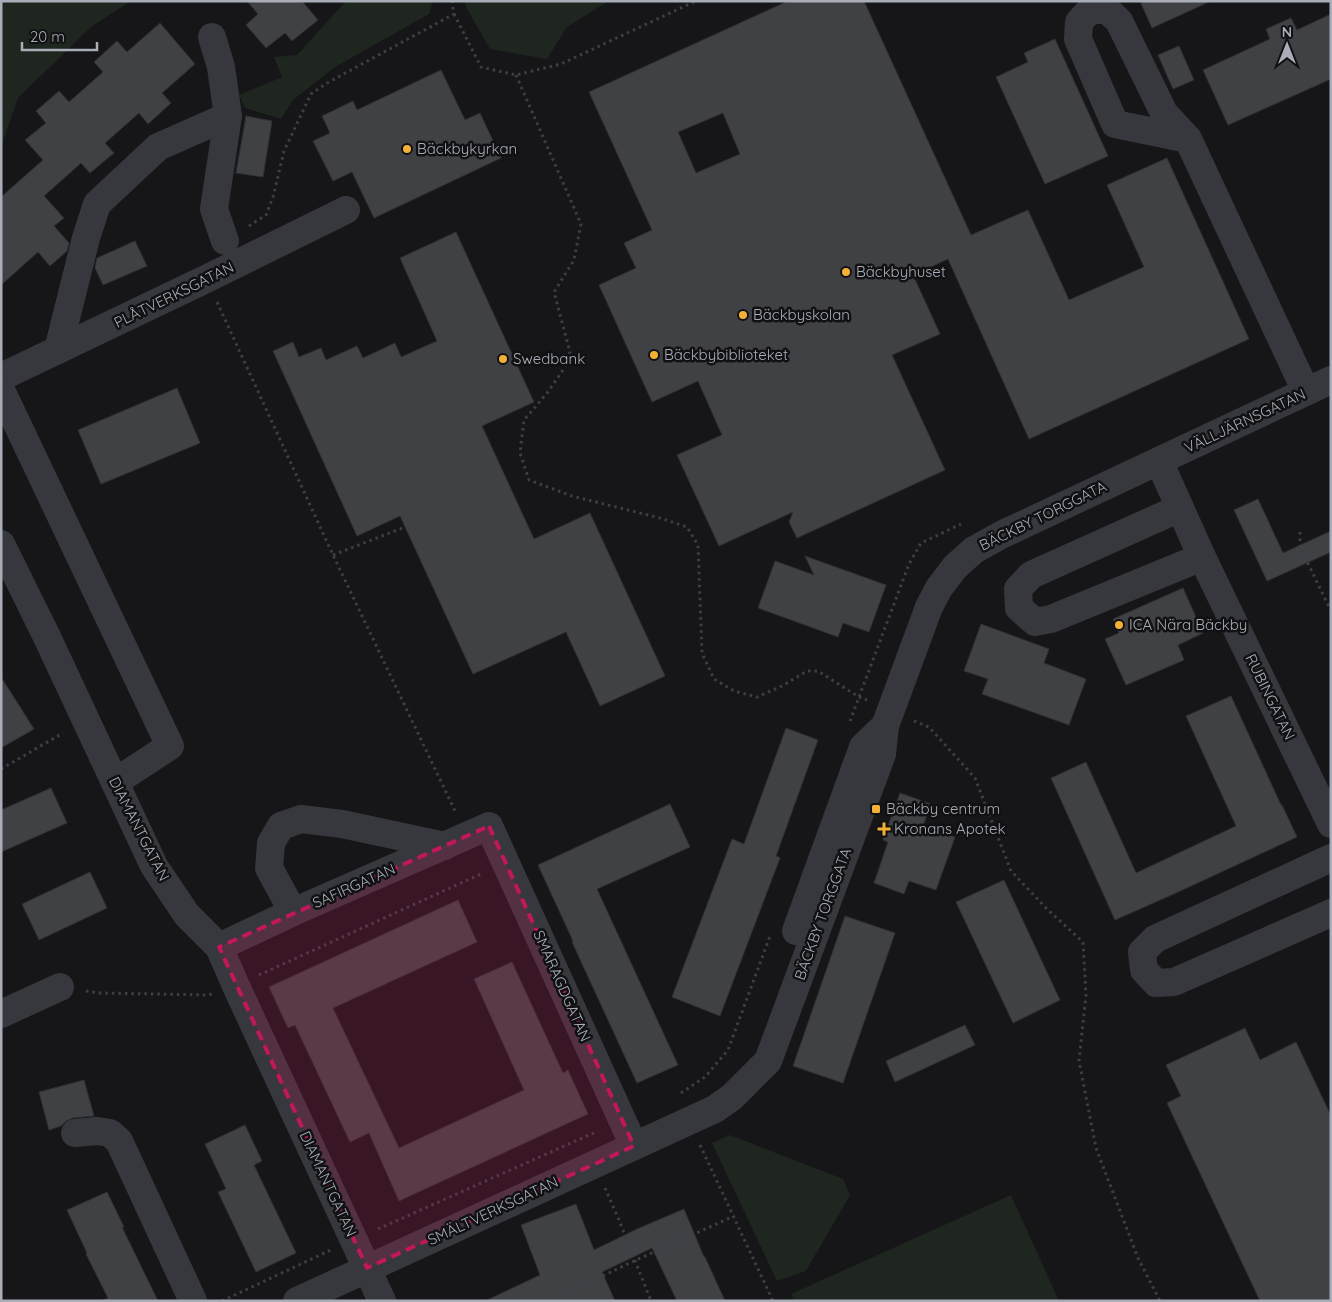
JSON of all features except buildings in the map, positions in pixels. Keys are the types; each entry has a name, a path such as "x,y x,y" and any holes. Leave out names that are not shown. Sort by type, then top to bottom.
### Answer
{"street":[{"path":"1188,139 1115,124 1078,38 1079,22 1090,10 1107,10 1119,21 1164,113 1188,139 1306,391"},
{"path":"212,37 221,67 228,116 214,209 225,240"},
{"path":"58,350 86,238 97,204 158,148 228,116"},
{"name":"PLÅTVERKSGATAN","path":"1,378 346,210"},
{"name":"VÄLLJÄRNSGATAN","path":"1159,461 1331,380"},
{"path":"1,390 170,746 114,782"},
{"name":"BÄCKBY TORGGATA","path":"688,1121 715,1109 732,1097 768,1061 882,754 888,718 929,607 939,588 955,567 974,550 1001,535 1159,461"},
{"name":"RUBINGATAN","path":"1159,461 1202,557 1331,824"},
{"path":"1180,508 1031,575 1018,589 1019,608 1035,622 1051,620 1202,557"},
{"name":"DIAMANTGATAN","path":"1,544 154,866 187,915 219,947 382,1301"},
{"path":"293,912 269,868 271,843 281,826 301,819 342,824 445,846"},
{"name":"SAFIRGATAN","path":"219,947 293,912 489,826"},
{"name":"SMARAGDGATAN","path":"489,826 634,1146"},
{"path":"1331,858 1155,939 1142,952 1144,970 1156,983 1174,982 1331,913"},
{"path":"1,1014 60,987"},
{"name":"SMÄLTVERKSGATAN","path":"297,1301 688,1121"},
{"path":"75,1133 97,1131 110,1133 119,1141 193,1301"}],"path":[{"path":"452,1 454,14 481,67 516,74 561,64 696,1"},
{"path":"225,240 266,215 273,197 284,151 311,94 327,83 454,14"},
{"path":"516,74 581,224 574,260 554,292 570,352 564,370 524,420 520,453 529,480 572,496 660,518 687,527 698,545 702,653 714,679 734,691 757,696 782,686 807,671 818,671 860,697 888,718 929,727 975,778 1010,870 1082,942 1086,995 1079,1061 1096,1148 1138,1258 1160,1301"},
{"path":"206,279 333,555 450,801"},
{"path":"333,555 405,527"},
{"path":"1300,532 1300,546 1331,611"},
{"path":"1,769 86,720"},
{"path":"60,987 100,993 208,995 236,986 483,873"},
{"path":"222,1301 354,1239 623,1120"},
{"path":"688,1121 773,1301"},
{"path":"595,1164 651,1301"},
{"path":"550,1301 732,1217"}],"highlighted area":[{"path":"489,826 634,1146 367,1268 219,947"}],"shaded area":[{"path":"1,1 131,1 92,26 18,98 1,147"},
{"path":"346,1 433,1 429,14 335,67 293,100 281,119 245,108 239,95 282,77 274,57 297,55"},
{"path":"465,1 609,1 567,27 547,59 490,49 466,7"},
{"path":"730,1135 843,1179 850,1195 806,1271 777,1281 712,1143"},
{"path":"1011,1195 1059,1301 794,1301 791,1294"}],"place":[{"name":"Bäckbykyrkan","path":"407,149"},
{"name":"Bäckbyhuset","path":"846,272"},
{"name":"Bäckbyskolan","path":"743,315"},
{"name":"Bäckbybiblioteket","path":"654,355"},
{"name":"Swedbank","path":"503,359"},
{"name":"ICA Nära Bäckby","path":"1119,625"},
{"name":"Bäckby centrum","path":"876,809"},
{"name":"Kronans Apotek","path":"884,829"}]}
